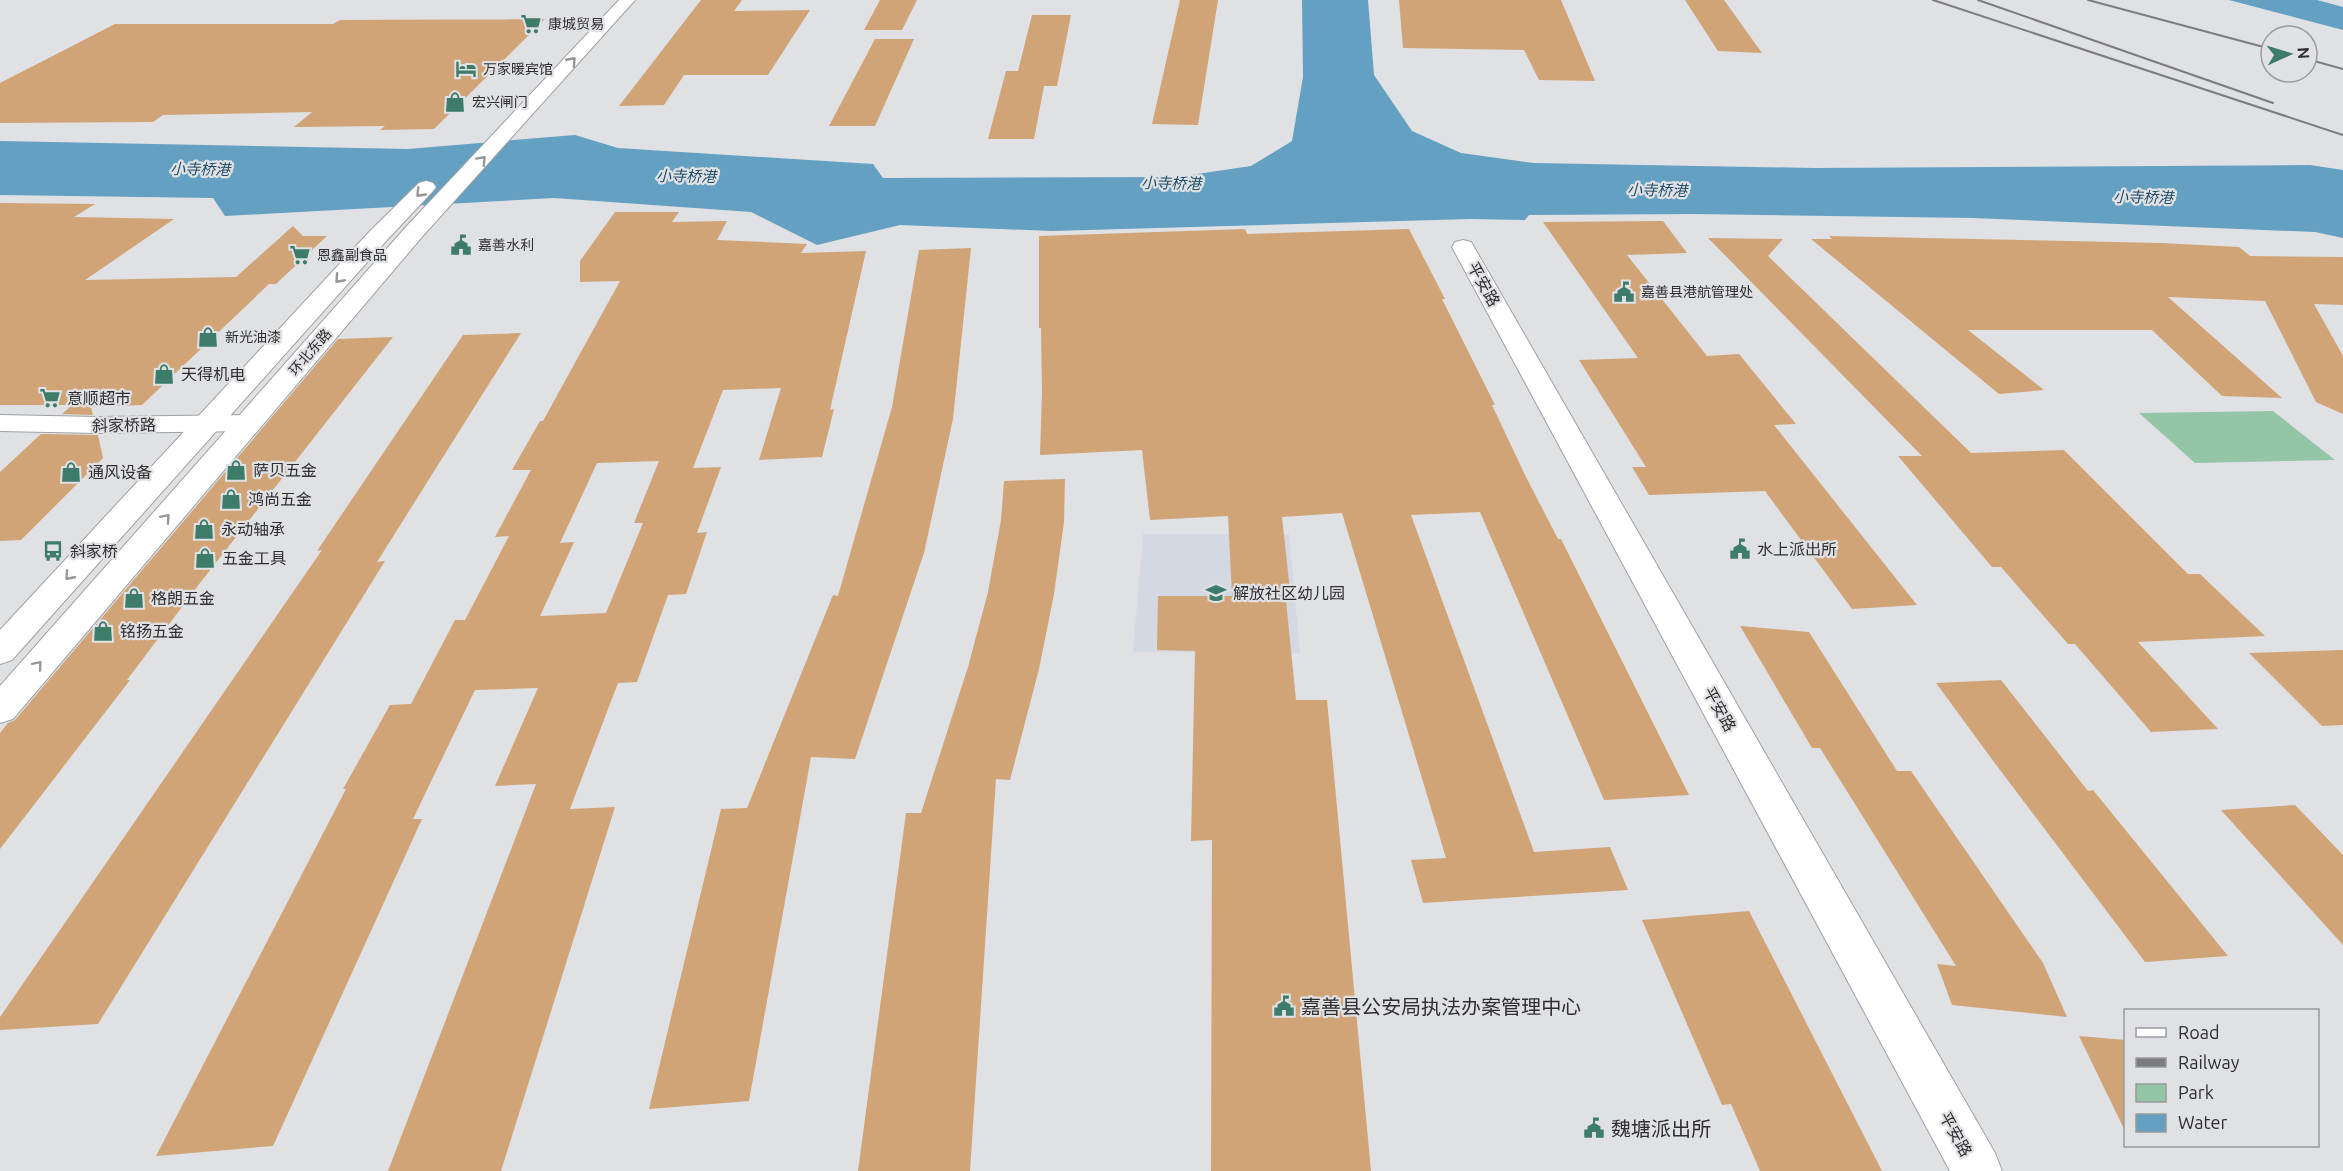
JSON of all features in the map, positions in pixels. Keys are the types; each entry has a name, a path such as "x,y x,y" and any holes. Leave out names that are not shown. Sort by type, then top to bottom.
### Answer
{"street":[{"name":"环北东路","path":"0,710 413,233 627,0"},
{"path":"475,137 490,120"},
{"name":"环北东路","path":"0,652 379,235 443,170"},
{"name":"平安路","path":"1463,247 1977,1171"},
{"name":"斜家桥路","path":"0,423 249,423"}],"shaded area":[{"name":"解放社区幼儿园","path":"1143,534 1289,534 1300,653 1133,652"}],"green space":[{"path":"2273,411 2335,460 2195,463 2139,413"}],"water":[{"name":"小寺桥港","path":"1302,0 1368,0 1374,75 1412,131 1461,153 1534,163 1814,168 2310,165 2343,170 2343,238 2315,232 1972,218 1694,214 1529,215 1525,220 1470,219 1052,231 900,225 817,245 751,212 554,198 225,216 213,198 0,195 0,141 408,149 575,135 618,148 873,164 883,178 1177,177 1251,166 1292,141 1303,77"},
{"path":"2229,0 2317,0 2343,7 2343,30"}],"building":[{"path":"701,0 742,0 734,11 810,10 768,75 684,75 664,105 619,106"},
{"path":"880,0 917,0 902,30 864,30"},
{"path":"1180,0 1218,0 1198,125 1152,124"},
{"path":"1399,0 1561,0 1595,81 1539,80 1524,50 1403,48"},
{"path":"1685,0 1724,0 1762,53 1718,51"},
{"path":"1032,15 1071,15 1057,86 1044,86 1034,139 988,139 1006,71 1018,71"},
{"path":"545,19 434,129 380,130 385,126 294,127 312,112 163,115 153,122 0,123 0,83 115,24 333,24 340,20"},
{"path":"875,39 914,39 875,126 829,126"},
{"path":"0,203 95,204 74,217 174,219 85,280 236,277 293,226 303,236 327,236 276,284 269,284 142,405 91,407 93,415 62,414 72,405 0,405"},
{"path":"615,212 679,212 672,222 727,221 717,240 807,244 801,253 866,251 830,410 834,409 822,457 759,460 781,388 723,390 693,468 721,467 697,533 707,532 686,594 668,595 637,682 618,683 570,809 615,807 501,1171 388,1171 536,784 495,786 538,688 475,690 413,819 422,819 273,1146 156,1156 346,789 343,789 390,705 411,704 455,620 465,620 509,536 495,537 531,470 512,470 540,421 543,421 620,281 580,282 580,261","holes":["659,461 634,523 643,523 606,613 540,616 574,542 560,543 597,463"]},
{"path":"1663,221 1687,253 1627,255 1707,356 1739,354 1796,424 1774,425 1917,605 1852,609 1765,491 1649,495 1632,467 1646,467 1579,360 1638,358 1543,222"},
{"path":"1245,229 1247,234 1409,229 1495,405 1492,405 1525,475 1558,539 1561,539 1689,795 1604,800 1480,512 1411,515 1534,852 1610,847 1628,890 1423,903 1411,860 1446,858 1342,513 1282,517 1290,591 1285,591 1296,700 1327,700 1371,1171 1211,1171 1212,840 1191,841 1195,651 1157,650 1158,596 1232,596 1228,516 1150,520 1142,450 1040,455 1042,392 1039,236"},
{"path":"1829,236 2161,243 2239,247 2250,256 2343,257 2343,305 2314,304 2343,356 2343,414 2316,402 2265,301 2168,297 2282,398 2222,396 2152,330 1968,330 2044,390 1999,394 1811,239 1832,239"},
{"path":"1708,238 1783,239 1768,256 1971,453 2064,450 2188,574 2200,574 2265,636 2138,642 2218,729 2151,732 2075,644 2068,644 2001,567 1992,567 1898,456 1922,456"},
{"path":"971,248 953,419 924,553 855,759 811,757 749,1101 649,1109 721,809 747,808 833,595 838,596 892,407 919,250"},
{"path":"521,333 377,562 385,561 98,1024 0,1030 0,1017 322,550 317,551 463,335"},
{"path":"393,337 200,583 127,680 130,680 0,849 0,733 8,723 15,720 338,339"},
{"path":"41,434 98,435 103,458 21,540 0,541 0,472"},
{"path":"1065,479 1064,522 1054,594 1039,669 1010,780 996,779 970,1171 858,1171 906,813 921,813 968,667 988,592 1001,520 1004,481"},
{"path":"1740,626 1809,632 1897,771 1911,771 2043,963 2067,1017 1952,1005 1937,964 1956,966 1820,748 1812,748"},
{"path":"2343,650 2343,725 2322,726 2249,653"},
{"path":"2001,680 2088,791 2093,790 2228,956 2145,962 1936,683"},
{"path":"2295,805 2343,855 2343,945 2221,810"},
{"path":"1749,911 1882,1171 1760,1171 1731,1104 1722,1105 1642,920"},
{"path":"2079,1036 2124,1040 2124,1129"}],"railway":[{"path":"1933,0 2343,135"},
{"path":"1978,0 2273,103"},
{"path":"2088,0 2259,46"},
{"path":"2319,62 2343,69"}],"place":[{"name":"康城贸易","path":"531,24"},
{"name":"万家暖宾馆","path":"466,69"},
{"name":"宏兴闸门","path":"455,102"},
{"name":"嘉善水利","path":"461,245"},
{"name":"恩鑫副食品","path":"300,255"},
{"name":"嘉善县港航管理处","path":"1624,292"},
{"name":"新光油漆","path":"208,337"},
{"name":"天得机电","path":"164,374"},
{"name":"意顺超市","path":"50,398"},
{"name":"萨贝五金","path":"236,470"},
{"name":"通风设备","path":"71,472"},
{"name":"鸿尚五金","path":"231,499"},
{"name":"永动轴承","path":"204,529"},
{"name":"水上派出所","path":"1740,549"},
{"name":"斜家桥","path":"53,551"},
{"name":"五金工具","path":"205,558"},
{"name":"解放社区幼儿园","path":"1216,593"},
{"name":"格朗五金","path":"134,598"},
{"name":"铭扬五金","path":"103,631"},
{"name":"嘉善县公安局执法办案管理中心","path":"1284,1006"},
{"name":"魏塘派出所","path":"1594,1128"}]}
